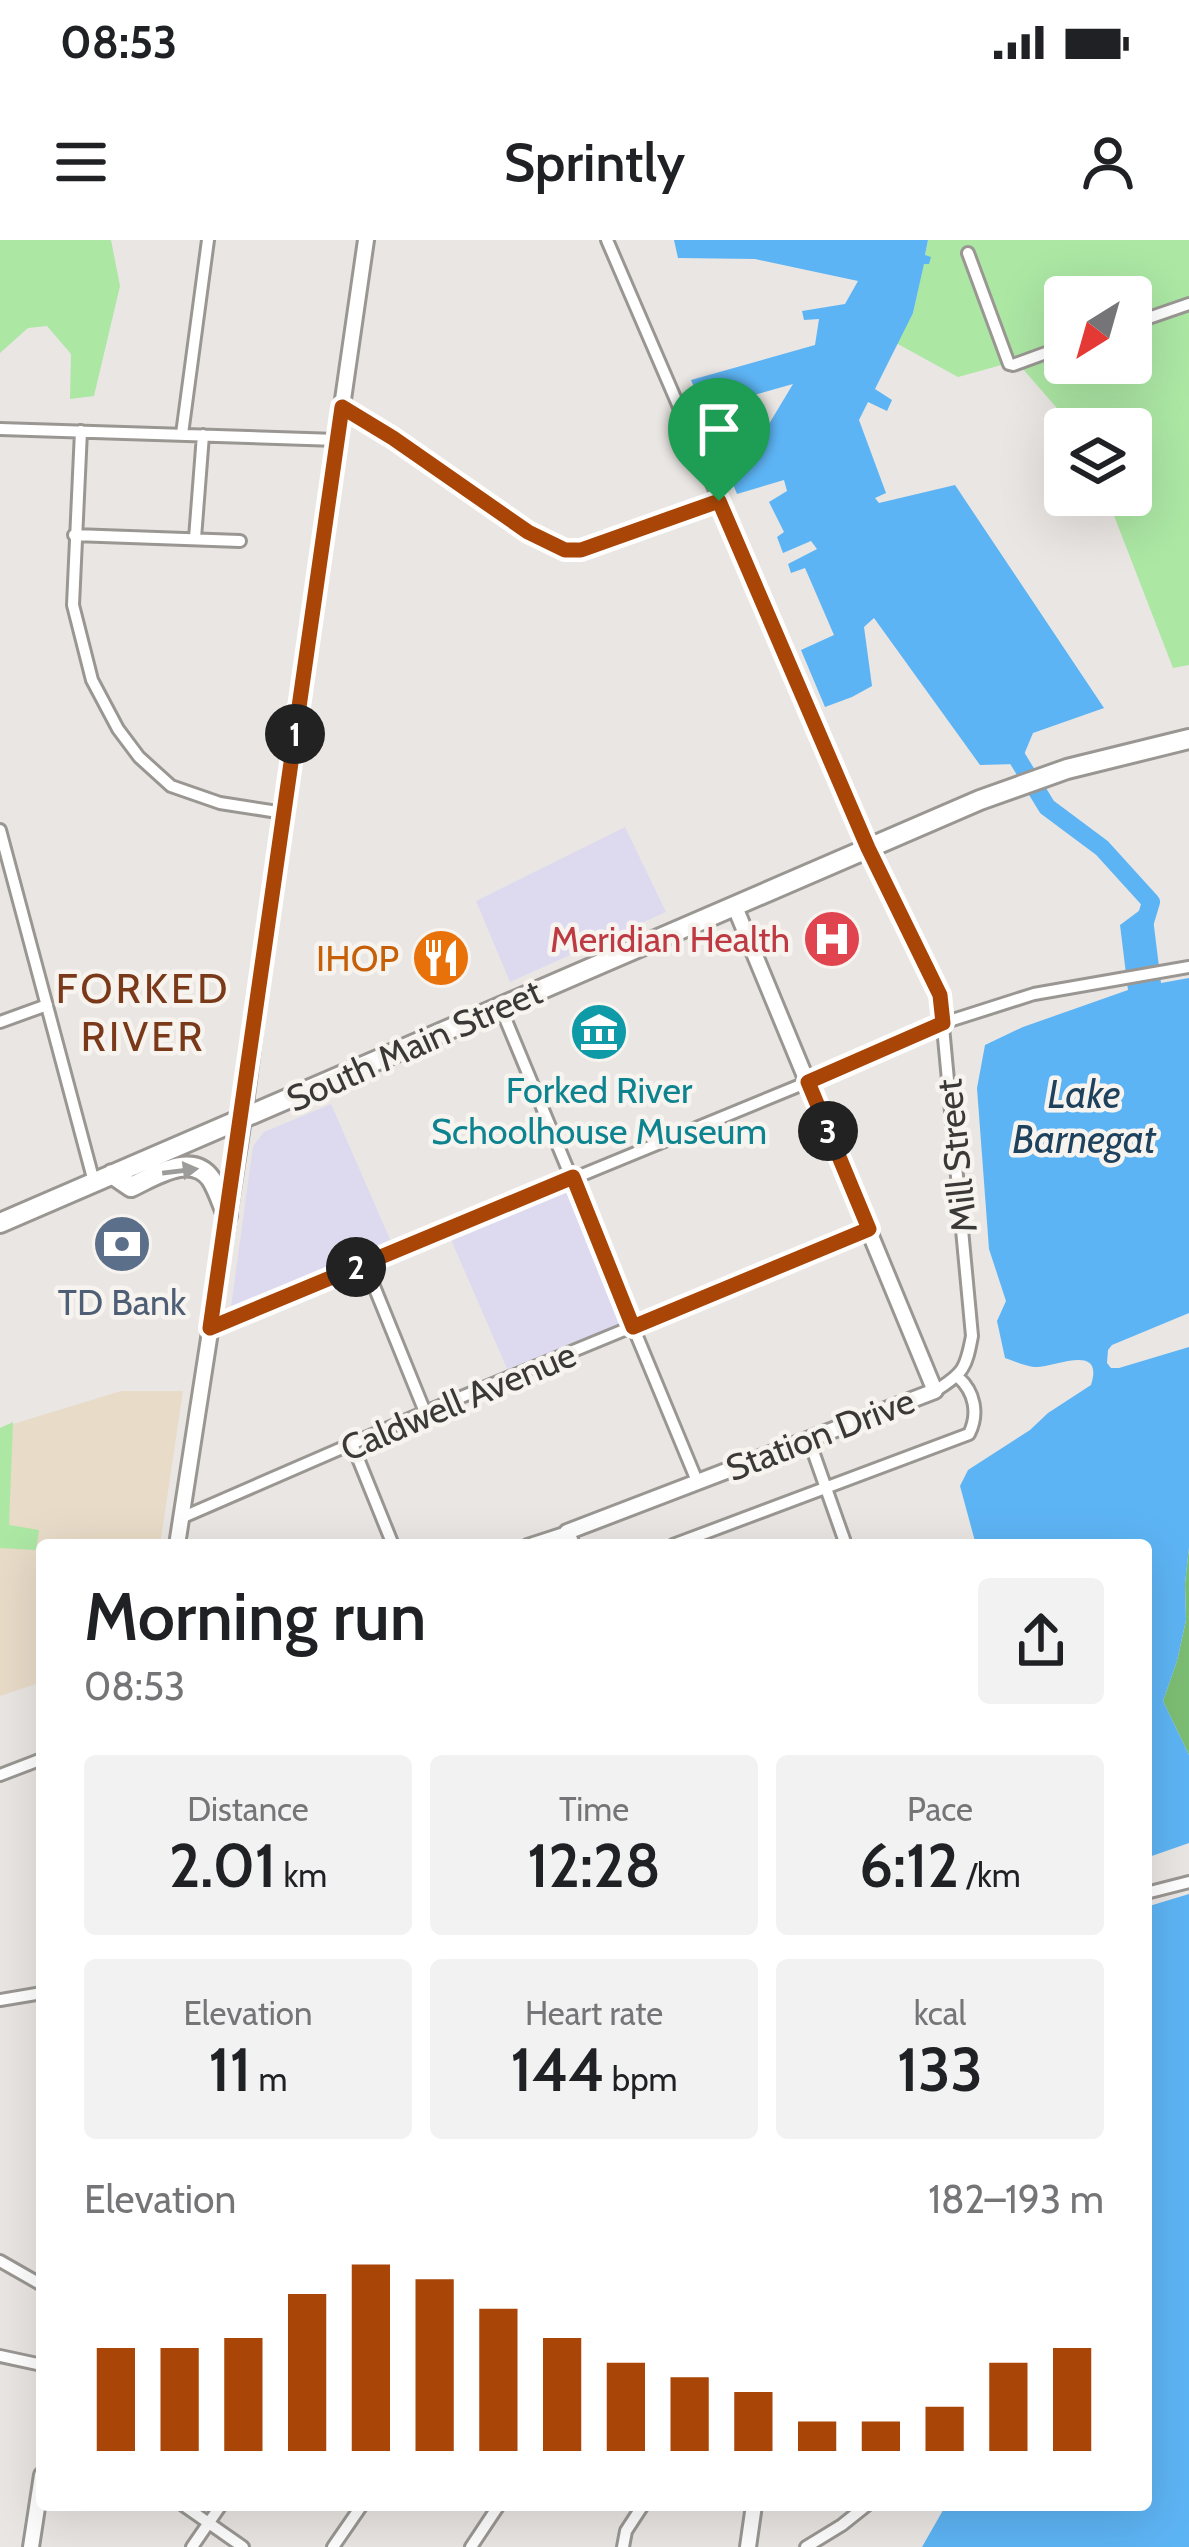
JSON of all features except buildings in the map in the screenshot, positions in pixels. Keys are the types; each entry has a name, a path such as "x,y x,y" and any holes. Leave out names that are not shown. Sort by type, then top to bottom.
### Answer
{"highway":[{"name":"South Main Street","path":"0,1223 1000,793 1046,776 1189,739"},
{"path":"103,1178 130,1187 170,1169 201,1168 226,1216"}],"street":[{"path":"182,434 208,240"},
{"path":"178,1539 366,240"},
{"name":"Mill Street","path":"607,240 868,848 940,995 973,1336 958,1377"},
{"path":"968,253 1005,359 1013,365 1044,354"},
{"path":"1152,317 1189,304"},
{"path":"342,407 528,532 565,550 581,550 719,501"},
{"path":"0,429 337,440"},
{"path":"81,431 72,589 92,680 118,729 171,787 220,803 284,813"},
{"path":"195,538 203,435"},
{"path":"74,535 240,541"},
{"path":"0,830 47,1005 103,1178"},
{"name":"Station Drive","path":"570,1539 697,1480 935,1391 735,908"},
{"path":"210,1328 943,1023 1034,994 1189,967"},
{"path":"0,1022 47,1005"},
{"path":"500,1006 697,1480"},
{"name":"Caldwell Avenue","path":"181,1518 869,1229"},
{"path":"364,1264 425,1412"},
{"path":"689,1539 969,1434 975,1408 968,1386 958,1377 935,1391"},
{"path":"809,1440 844,1539"},
{"path":"353,1446 391,1539"},
{"path":"0,1775 36,1762"},
{"path":"1152,1891 1189,1882"},
{"path":"0,2000 36,1994"},
{"path":"0,2261 36,2281"},
{"path":"0,2356 36,2364"},
{"path":"31,2547 36,2511"},
{"path":"191,2511 243,2547"},
{"path":"192,2547 216,2511"},
{"path":"333,2547 358,2511"},
{"path":"471,2547 496,2511"},
{"path":"619,2547 639,2511"},
{"path":"748,2547 753,2511"},
{"path":"806,2547 860,2511"}],"shaded area":[{"path":"625,827 666,912 510,982 476,901"},
{"path":"331,1104 393,1246 239,1311 231,1307 253,1146 264,1132"},
{"path":"573,1186 627,1325 508,1371 449,1235"},
{"path":"121,1391 183,1391 161,1539 36,1539 36,1684 0,1696 0,1428"}],"green space":[{"path":"0,240 111,240 120,286 94,396 70,399 71,354 47,326 28,328 0,353"},
{"path":"928,240 1189,240 1189,665 1173,668 1114,516 1152,516 1152,408 1057,408 1016,361 958,377 896,343 913,313 924,263 928,264"},
{"path":"13,1422 9,1525 39,1530 36,1550 0,1548 0,1428"},
{"path":"1189,1547 1189,1755 1163,1701 1186,1620"}],"water":[{"path":"674,240 928,240 925,255 931,257 924,264 913,313 875,389 892,400 887,411 868,402 859,420 886,493 875,498 879,503 955,485 1104,708 1033,733 1016,764 980,765 874,618 864,627 872,686 825,707 801,650 834,635 805,568 791,573 788,564 817,549 811,541 783,553 777,537 784,532 769,502 787,491 784,480 737,494 717,446 766,429 793,384 711,407 701,403 691,380 815,345 819,319 804,320 802,311 845,304 858,281 755,259 678,258"},
{"name":"Lake Barnegat","path":"1151,902 1161,983 1189,978 1189,1313 1112,1345 1107,1363 1119,1368 1189,1347 1186,1620 1163,1701 1189,1755 1189,1843 1152,1856 1152,1539 974,1539 960,1486 968,1470 1091,1385 1091,1364 1084,1360 1034,1367 1005,1358 997,1321 1006,1301 989,1249 977,1088 985,1045 1128,990 1120,925"},
{"path":"1189,1894 1189,2547 922,2547 943,2511 1152,2511 1152,1905"}],"waterway":[{"path":"1008,743 1047,807 1102,848 1151,902 1145,922"}],"place":[{"name":"Meridian Health","path":"832,939"},
{"name":"IHOP","path":"441,958"},
{"name":"Forked River Schoolhouse Museum","path":"599,1032"},
{"name":"TD Bank","path":"122,1244"}],"district":[{"name":"FORKED RIVER","path":"143,1012"}],"route":[{"path":"342,407 528,532 565,550 581,550 719,501 868,848 940,995 943,1023 808,1082 869,1229 633,1327 573,1177 210,1328 342,407"}]}
